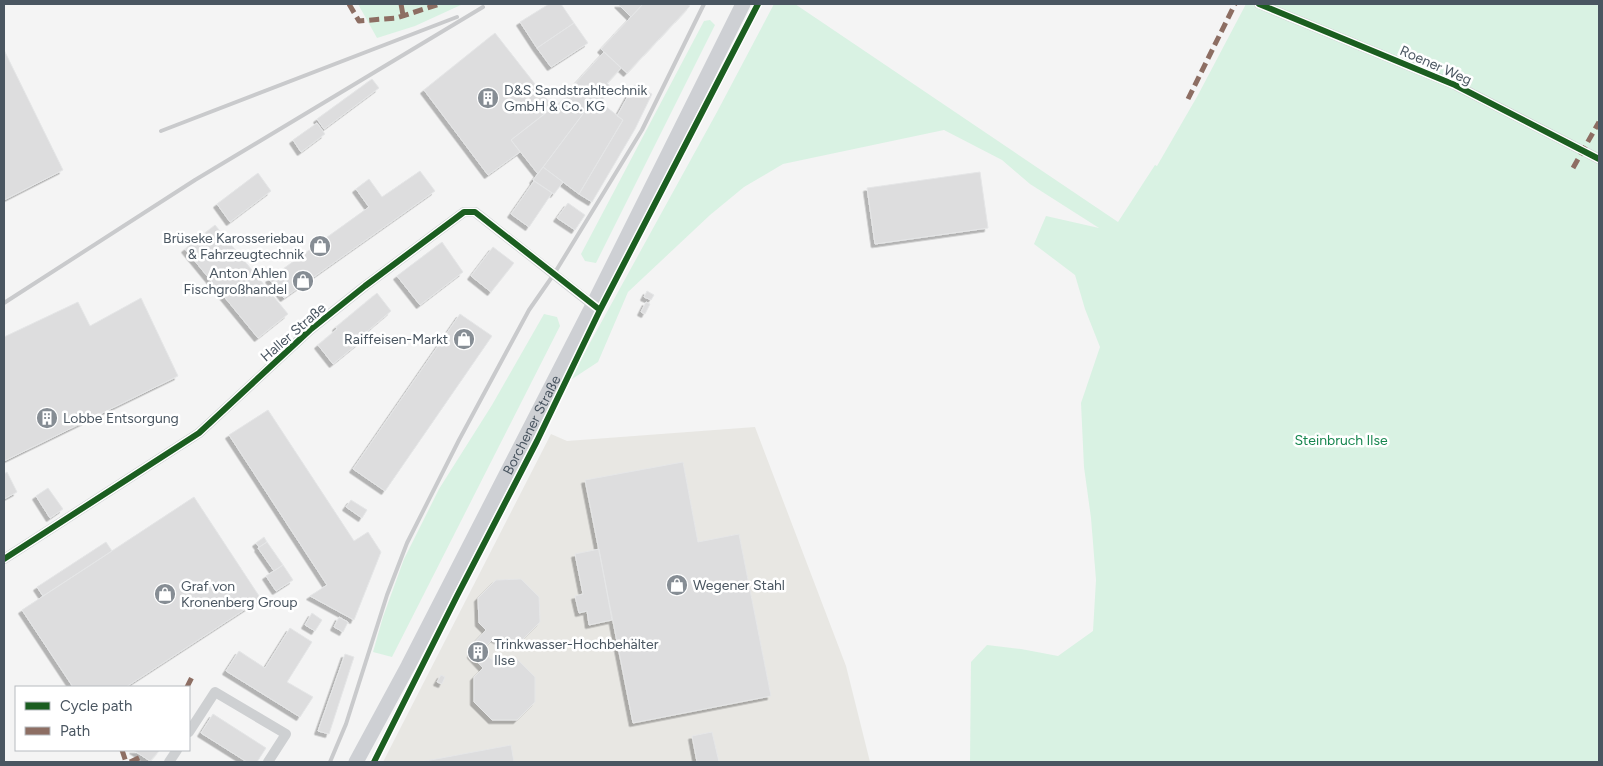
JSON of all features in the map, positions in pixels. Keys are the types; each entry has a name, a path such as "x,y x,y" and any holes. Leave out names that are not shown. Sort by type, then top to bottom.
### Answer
{"main road":[{"name":"Borchener Straße","path":"356,762 408,666 593,305 743,4"}],"street":[{"name":"Roener Weg","path":"1259,4 1455,86 1599,159"},
{"name":"Haller Straße","path":"4,559 199,434 310,330 464,212 475,212 593,305"},
{"path":"190,730 215,692 286,734 268,762"},
{"path":"169,762 176,751"}],"shaded area":[{"path":"755,427 846,666 870,762 383,762 551,434 567,441"}],"green space":[{"path":"358,4 463,4 415,26 377,38"},
{"name":"Steinbruch Ilse","path":"774,4 795,4 1118,222 1155,165 1157,166 1198,95 1246,4 1599,4 1599,762 970,762 971,662 987,645 1058,656 1093,631 1096,580 1091,518 1084,467 1081,403 1100,347 1085,309 1075,275 1034,244 1046,216 1099,228 1030,184 1002,160 944,130 783,164 744,187 710,215 628,292 598,362 569,381 717,112"},
{"path":"710,20 715,25 596,263 585,261 581,254 704,21"},
{"path":"544,314 557,317 560,326 392,657 373,652 383,617 404,559 439,489 492,405"}],"building":[{"path":"549,4 561,4 574,23 537,48 520,22"},
{"path":"618,4 643,4 631,17"},
{"path":"643,4 687,4 690,6 627,73 601,49"},
{"path":"574,23 588,43 551,67 537,48"},
{"name":"D&S Sandstrahltechnik GmbH & Co. KG","path":"495,33 553,107 511,140 520,152 488,175 424,90"},
{"path":"4,50 63,170 4,200"},
{"path":"604,52 621,68 607,83 612,88 600,102 595,98 591,103 573,86"},
{"path":"372,79 379,88 324,129 317,119"},
{"path":"634,85 652,94 635,129 592,202 579,194 623,120 617,116"},
{"path":"577,89 591,103 538,174 511,140"},
{"path":"595,98 623,120 579,194 543,167"},
{"path":"317,123 325,134 301,152 293,140"},
{"path":"543,167 563,182 554,194 533,180"},
{"path":"420,171 435,191 284,298 269,279 369,207 356,189 369,179 382,197"},
{"path":"980,172 988,228 875,244 867,188"},
{"path":"258,173 271,191 230,222 217,204"},
{"path":"534,181 552,193 529,227 511,214"},
{"path":"568,203 585,215 575,230 557,218"},
{"path":"215,225 288,314 258,338 185,249"},
{"path":"442,242 463,272 420,305 397,276"},
{"path":"493,247 514,263 491,292 471,276"},
{"path":"647,291 654,295 651,300 644,297"},
{"path":"377,293 391,311 364,334 366,337 333,364 318,345 337,329 336,327"},
{"name":"Lobbe Entsorgung","path":"141,298 178,376 4,461 4,337 78,302 90,326"},
{"path":"646,302 650,304 645,314 641,312"},
{"path":"460,314 492,336 385,491 353,469"},
{"path":"268,410 354,541 368,532 381,552 354,620 310,596 327,585 229,435"},
{"name":"Wegener Stahl","path":"683,462 698,542 739,534 771,696 633,723 585,480"},
{"path":"7,472 17,492 4,499 4,474"},
{"path":"48,488 63,509 50,518 36,496"},
{"path":"194,497 261,599 128,686 72,686 22,610"},
{"path":"351,500 367,510 362,518 346,507"},
{"path":"264,537 267,542 259,547 256,543"},
{"path":"106,542 112,551 43,596 37,587"},
{"path":"267,542 283,565 274,571 258,548"},
{"path":"599,549 612,620 589,625 587,611 579,613 575,596 583,594 575,554"},
{"path":"283,565 293,580 276,591 266,576"},
{"name":"Trinkwasser-Hochbehälter Ilse","path":"521,579 539,597 540,622 522,640 497,640 494,638 482,650 491,659 517,659 535,677 535,702 517,720 492,720 474,702 474,677 483,668 471,655 473,644 486,630 479,623 478,598 496,580"},
{"path":"312,613 322,620 315,631 305,625"},
{"path":"339,617 348,622 343,632 334,627"},
{"path":"290,628 312,642 287,682 313,697 300,717 226,671 239,651 265,668"},
{"path":"345,654 354,657 329,734 318,731"},
{"path":"441,675 445,677 442,684 437,682"},
{"path":"213,714 266,748 257,762 247,762 201,733"},
{"path":"712,732 719,762 697,762 692,736"},
{"path":"511,745 514,762 420,762"},
{"path":"135,751 159,751 150,761"}],"railway":[{"path":"330,762 346,724 387,595 407,543 459,440 529,310 554,274 642,130 704,4"},
{"path":"4,303 195,180 483,7"},
{"path":"161,131 457,17"}],"marked path":[{"path":"349,4 359,21 396,18 440,4"},
{"path":"401,4 403,15"},
{"path":"1188,99 1235,4"},
{"path":"1573,168 1599,122"},
{"path":"188,686 193,675"},
{"path":"122,751 126,762"},
{"path":"130,762 141,757"}],"cycle path":[{"path":"374,762 537,441 600,310 758,4"},
{"path":"1259,4 1455,85 1599,159"},
{"path":"4,559 199,433 310,330 464,212 475,212 600,310"}],"place":[{"name":"D&S Sandstrahltechnik GmbH & Co. KG","path":"488,98"},
{"name":"Brüseke Karosseriebau & Fahrzeugtechnik","path":"320,246"},
{"name":"Anton Ahlen Fischgroßhandel","path":"303,281"},
{"name":"Raiffeisen-Markt","path":"464,339"},
{"name":"Lobbe Entsorgung","path":"47,418"},
{"name":"Wegener Stahl","path":"677,585"},
{"name":"Graf von Kronenberg Group","path":"165,594"},
{"name":"Trinkwasser-Hochbehälter Ilse","path":"478,652"}]}
